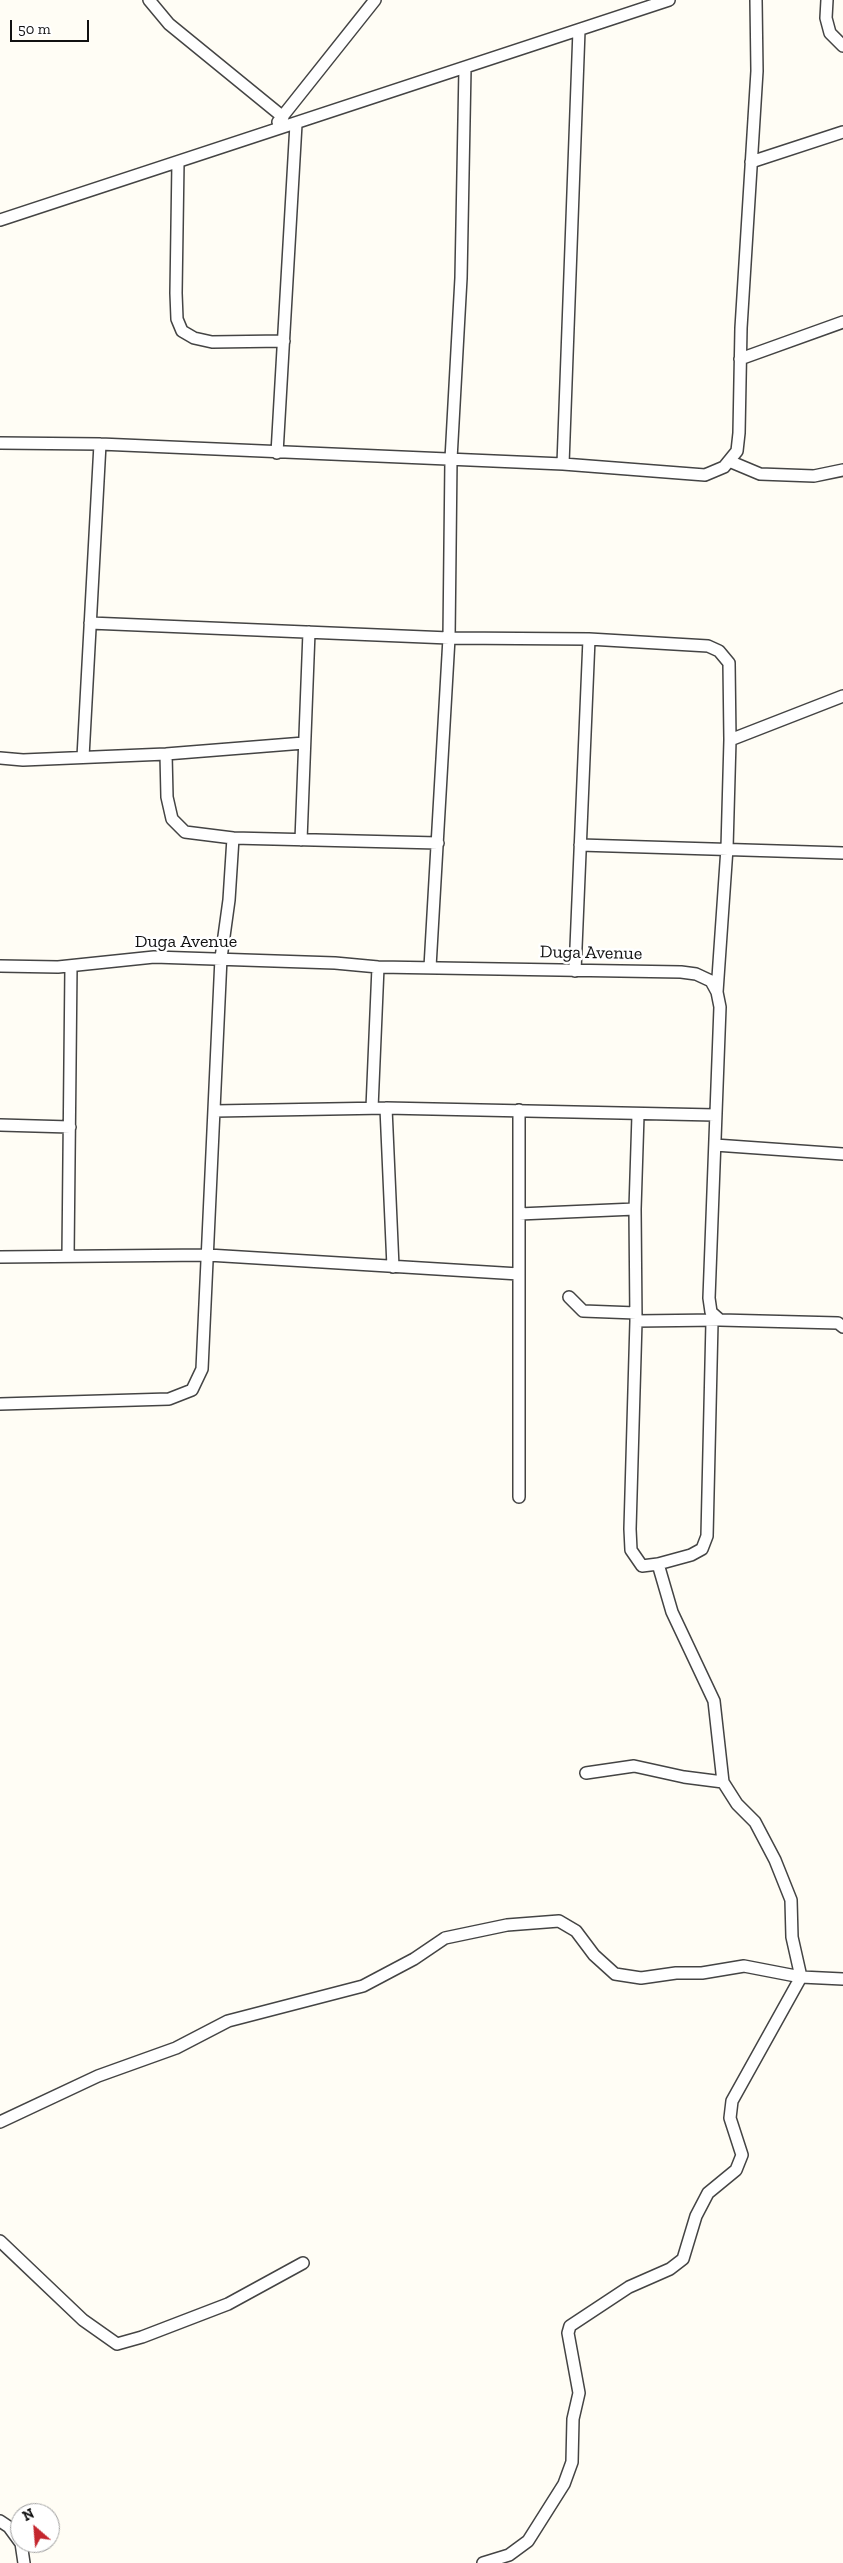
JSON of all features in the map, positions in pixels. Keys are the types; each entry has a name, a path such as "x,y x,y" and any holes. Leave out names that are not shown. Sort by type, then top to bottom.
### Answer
{"street":[{"path":"149,0 170,24 283,117"},
{"path":"273,130 375,0"},
{"path":"0,220 669,0"},
{"path":"0,442 100,444 563,464 705,475 724,467 737,451 739,433 740,359 756,71 756,0"},
{"path":"827,0 826,18 830,33 843,46"},
{"path":"563,464 579,30"},
{"path":"430,967 438,844 443,715 449,638 451,459 460,278 465,68"},
{"path":"277,453 296,124"},
{"path":"752,162 843,132"},
{"path":"178,162 176,293 177,319 182,331 194,338 212,342 284,341"},
{"path":"740,359 843,322"},
{"path":"83,757 100,444"},
{"path":"729,460 760,474 814,476 843,470"},
{"path":"90,623 449,638 589,638 708,646 719,651 729,663 730,740 727,848 717,992 720,1007 709,1298 711,1312 716,1321 707,1536 702,1549 690,1555 658,1564 642,1566 631,1550 636,1317 634,1208 638,1115"},
{"path":"300,840 309,632"},
{"path":"574,972 589,638"},
{"path":"730,740 843,696"},
{"path":"0,758 23,760 166,754 304,743"},
{"path":"166,754 167,797 172,819 185,832 233,838 438,844"},
{"path":"0,1404 169,1399 192,1390 202,1369 221,958 229,900 233,838"},
{"path":"580,845 843,853"},
{"name":"Duga Avenue","path":"0,966 71,966 154,957 335,963 378,968 430,967 574,972 681,972 696,974 711,981 717,992"},
{"path":"68,1256 71,966"},
{"path":"372,1108 378,968"},
{"path":"215,1111 386,1108 519,1110 638,1115 715,1115"},
{"path":"386,1108 393,1267"},
{"path":"519,1110 519,1497"},
{"path":"0,1125 70,1127"},
{"path":"715,1145 843,1154"},
{"path":"519,1214 634,1208"},
{"path":"0,1257 208,1254 519,1274"},
{"path":"569,1297 583,1311 636,1317 716,1321 838,1323 843,1327"},
{"path":"483,2563 509,2555 528,2541 564,2484 572,2462 573,2419 579,2393 568,2333 570,2326 629,2287 670,2269 683,2259 696,2216 708,2192 736,2170 742,2155 730,2118 732,2101 801,1977 792,1937 791,1900 774,1860 754,1822 737,1804 723,1782 714,1701 688,1650 672,1612 658,1564"},
{"path":"586,1773 634,1766 684,1777 723,1782"},
{"path":"0,2122 98,2076 176,2048 228,2021 363,1986 414,1959 445,1938 507,1925 559,1921 576,1931 594,1955 615,1974 642,1978 702,1973 744,1966 801,1977 843,1979"},
{"path":"0,2241 83,2320 117,2344 142,2337 228,2304 303,2263"}]}
